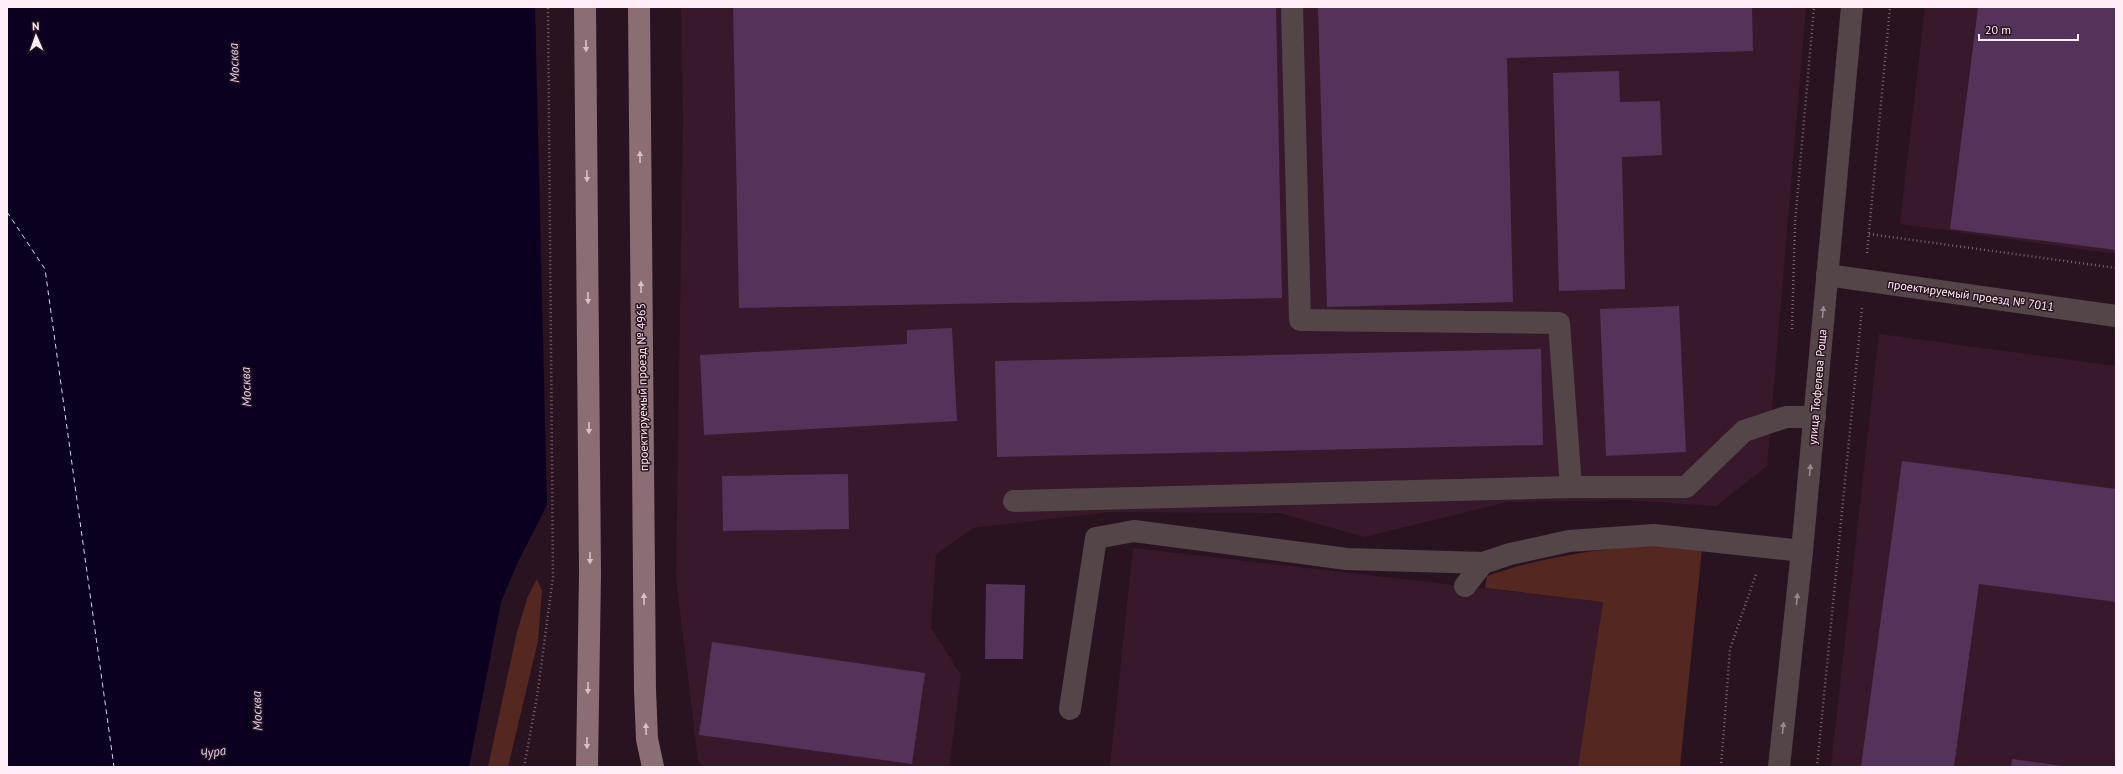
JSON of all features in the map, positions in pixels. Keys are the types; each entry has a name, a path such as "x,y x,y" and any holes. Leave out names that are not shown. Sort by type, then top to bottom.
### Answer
{"main road":[{"path":"585,7 590,565 587,767"},
{"name":"проектируемый проезд № 4965","path":"639,7 645,690 647,739 653,767"}],"street":[{"path":"1292,7 1300,320 1559,322 1571,487"},
{"name":"улица Тюфелева Роща","path":"1779,767 1802,551 1852,7"},
{"name":"проектируемый проезд № 7011","path":"1827,275 2116,316"},
{"path":"1014,502 1571,487 1686,487 1744,431 1786,417 1814,417"},
{"path":"1070,709 1096,538 1134,531 1347,559 1482,563 1510,554 1569,542 1654,535 1802,551"},
{"path":"1465,586 1482,563"}],"path":[{"path":"524,767 537,697 553,577 548,7"},
{"path":"1817,767 1865,280 1890,7"},
{"path":"1869,234 2116,268"}],"shaded area":[{"path":"681,7 1806,7 1767,466 1716,506 1626,500 1507,502 1364,537 1280,513 1109,512 973,528 936,554 931,628 961,675 949,767 703,767 698,760 676,578 683,119"},
{"path":"1925,7 2116,7 2116,254 1900,224"},
{"path":"1879,334 2116,366 2116,767 1831,767"},
{"path":"1654,545 1702,549 1680,767 1578,767 1603,602 1485,588 1487,576 1508,569 1570,555"},
{"path":"1133,548 1603,602 1578,767 1110,767"},
{"path":"537,579 542,591 538,641 508,767 488,767 517,632 528,596"}],"water":[{"path":"7,7 535,7 547,505 517,564 501,602 469,767 7,767"}],"building":[{"path":"733,7 1276,7 1282,298 739,308"},
{"path":"1318,7 1752,7 1753,51 1507,58 1513,302 1327,307"},
{"path":"1978,7 2116,7 2116,250 1950,229"},
{"path":"1619,71 1620,102 1660,101 1662,155 1622,157 1625,289 1559,291 1553,73"},
{"path":"1679,306 1686,452 1606,456 1600,309"},
{"path":"952,328 957,421 704,435 700,355 907,344 907,330"},
{"path":"1541,349 1543,445 997,457 995,361"},
{"path":"1902,461 2116,489 2116,602 1979,584 1954,767 1861,767"},
{"path":"848,474 849,529 723,531 722,476"},
{"path":"986,584 1025,585 1023,659 985,659"},
{"path":"712,642 925,673 912,764 699,735"},
{"path":"2012,759 2063,766 2063,767 2011,767"}],"ferry route":[{"path":"7,212 45,269 114,767"}],"water label":[{"name":"Москва","path":"234,63"},
{"name":"Москва","path":"246,387"},
{"name":"Москва","path":"257,711"},
{"name":"Чура","path":"213,752"}]}
